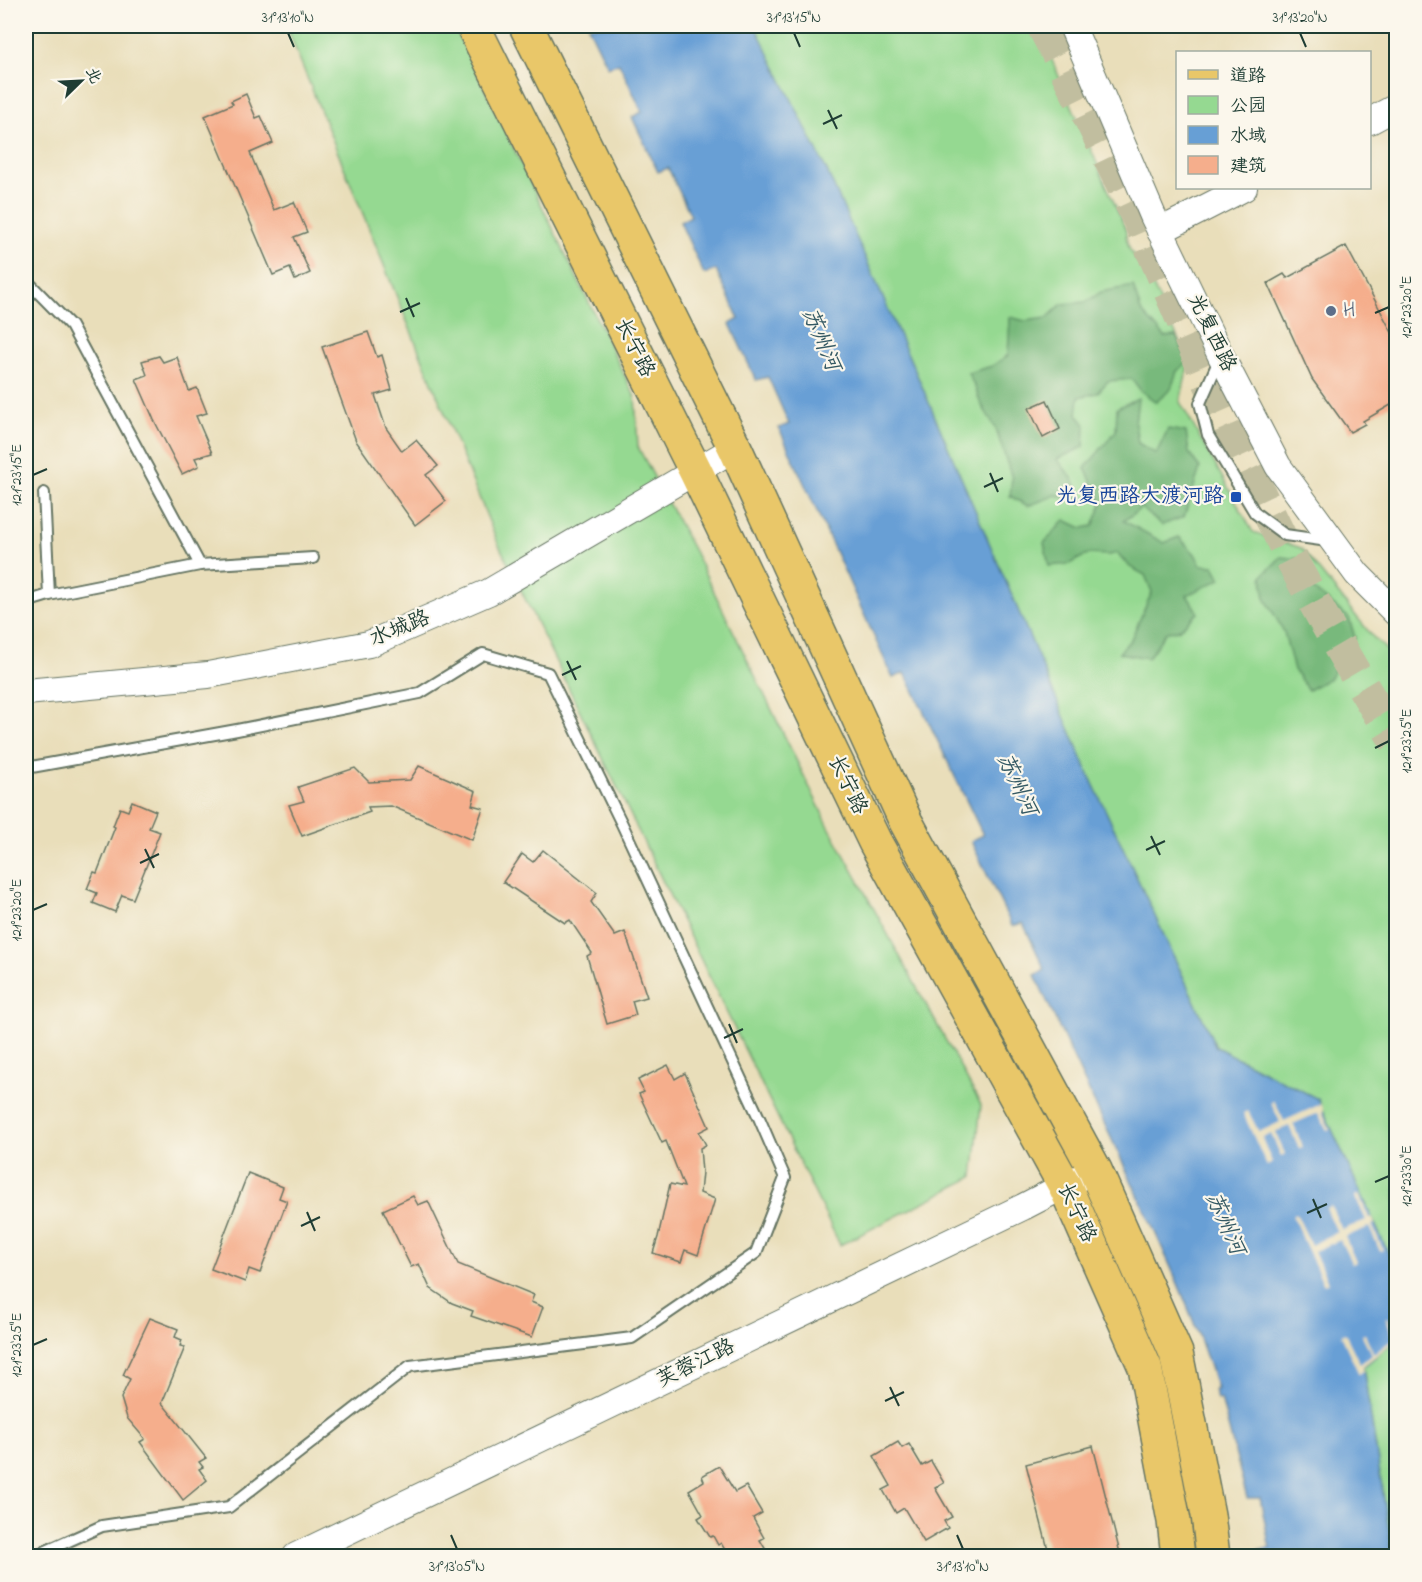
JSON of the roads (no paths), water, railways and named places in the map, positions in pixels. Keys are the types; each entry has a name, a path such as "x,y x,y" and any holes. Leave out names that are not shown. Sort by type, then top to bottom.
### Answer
{"main road":[{"name":"长宁路","path":"473,26 696,472 875,843 1065,1186 1145,1367 1174,1521 1178,1557"},
{"name":"长宁路","path":"526,26 735,448 906,822 1095,1170 1176,1353 1208,1515 1213,1557"}],"street":[{"name":"光复西路","path":"1072,26 1160,231 1278,466 1357,573 1396,612"},
{"path":"1371,120 1396,107"},
{"path":"1160,231 1242,189"},
{"name":"水城路","path":"26,692 208,675 369,644 489,592 735,448"},
{"name":"芙蓉江路","path":"296,1557 1002,1218 1095,1170"}],"lane":[{"path":"26,280 71,326 200,565"},
{"path":"1221,356 1200,403 1208,435 1255,513 1285,535 1334,542"},
{"path":"44,493 49,595"},
{"path":"26,602 49,595 200,565 313,558"},
{"path":"26,768 226,732 420,693 483,654 548,673 622,824 760,1120 784,1178 756,1253 632,1338 411,1366 229,1508 102,1526 35,1557"}],"water":[{"name":"苏州河","path":"588,26 755,26 828,173 1089,775 1216,1047 1318,1099 1396,1270 1396,1340 1363,1367 1393,1556 1259,1556 1257,1551 1270,1548 1260,1498 1247,1498 1221,1399 1217,1399 1214,1390 1217,1389 1199,1335 1154,1230 1035,975 1045,970 1023,923 1012,926 971,841 983,835 905,673 893,678 779,428 789,424 768,377 756,380 730,324 739,319 716,270 704,274 680,222 691,216 668,168 658,172 632,117 642,112 619,63 608,67"}],"tunnel":[{"path":"1043,26 1141,225 1235,441 1275,526 1332,634 1396,741"}],"place":[{"name":"H","path":"1331,311"},
{"name":"光复西路大渡河路","path":"1236,497"}]}
